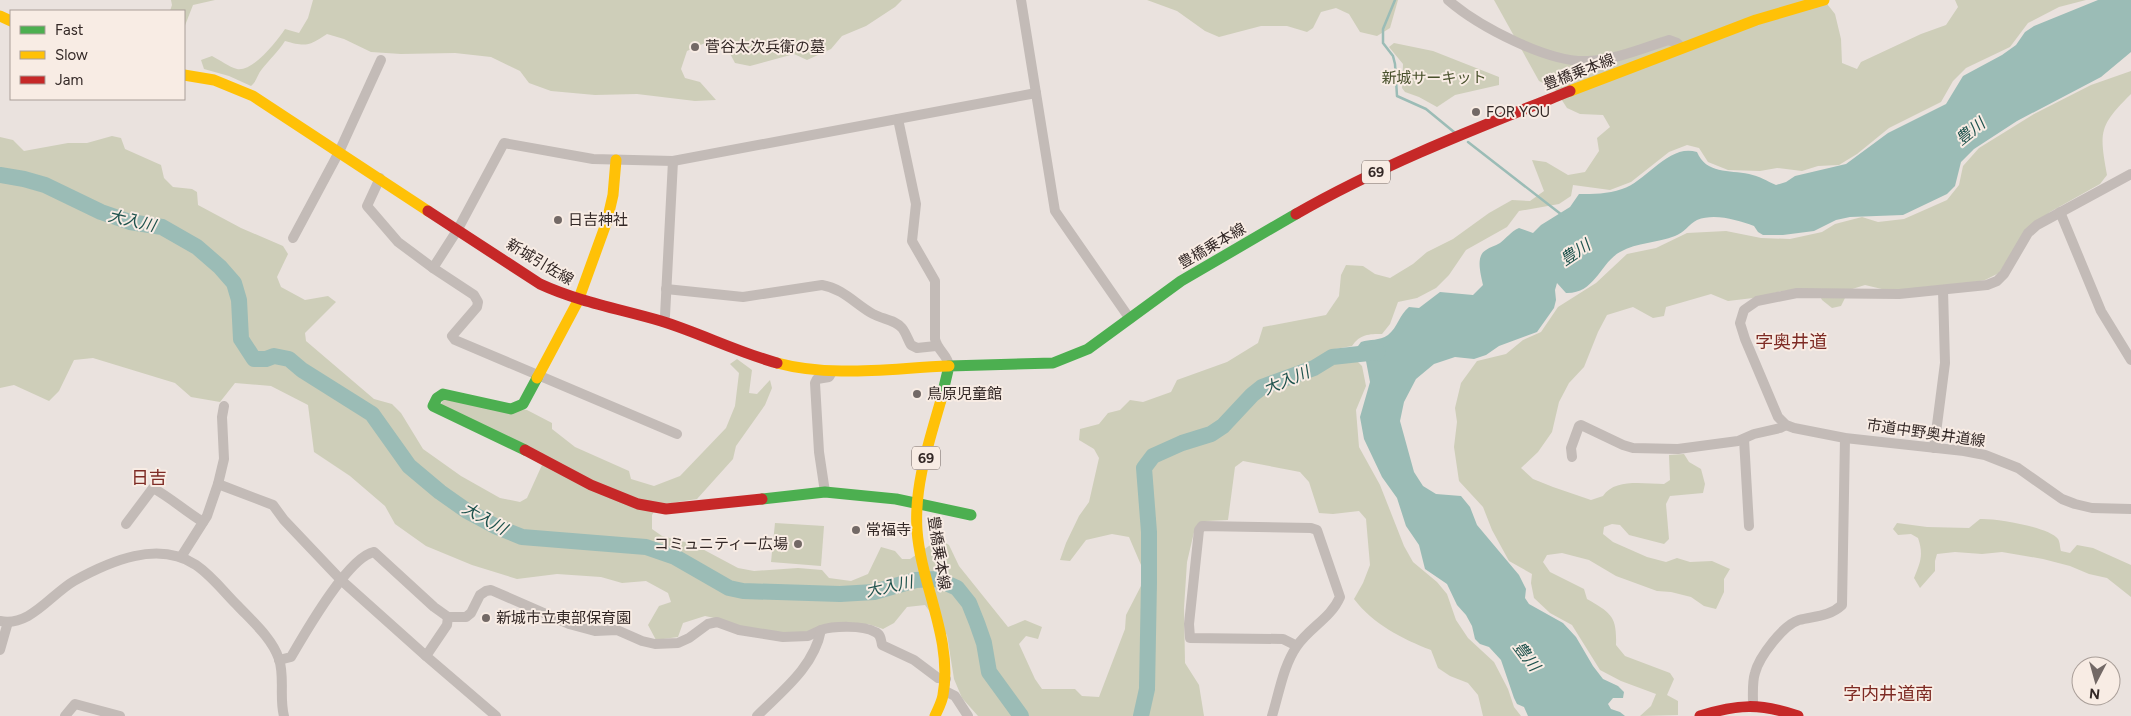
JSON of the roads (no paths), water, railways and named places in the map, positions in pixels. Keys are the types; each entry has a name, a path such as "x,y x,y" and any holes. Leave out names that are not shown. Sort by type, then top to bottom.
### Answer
{"main road":[{"name":"豊橋乗本線","path":"935,716 945,691 946,679 944,659 920,551 917,505 921,477 949,366 1053,363 1088,349 1190,276 1335,192 1401,160 1546,101 1756,20 1824,0"},
{"name":"新城引佐線","path":"185,75 214,80 253,96 540,284 561,295 663,322 775,362 804,369 832,372 949,366"},
{"path":"616,160 613,195 607,221 578,301 523,404 511,409 443,394 437,398 433,406 543,459 591,485 638,504 666,509 825,492 896,499 971,515"},
{"path":"1700,716 1724,708 1753,704 1775,708 1798,716"}],"street":[{"path":"1021,0 1055,211 1130,319"},
{"path":"1448,0 1472,17 1507,37 1538,51 1563,58 1586,61 1616,57 1669,40 1677,43 1682,48"},
{"path":"294,238 338,152 381,60"},
{"path":"433,268 458,229 504,143 593,159 673,160 1036,93"},
{"path":"898,118 916,204 912,241 935,281 936,346 949,360 949,366"},
{"path":"663,322 673,160"},
{"path":"1790,427 1778,417 1745,339 1740,324 1744,310 1757,301 1797,293 1900,294 1974,287 1997,281 2004,274 2028,233 2037,225 2131,174"},
{"path":"380,178 367,206 398,242 474,295 478,302 477,307 452,336 455,340 678,434"},
{"path":"2060,212 2101,311 2131,360"},
{"path":"666,288 743,296 822,285 841,291 873,314 898,324 902,327 911,346 917,348 936,346"},
{"path":"1934,448 1945,363 1943,290"},
{"path":"825,492 819,452 815,383 817,379 829,377 832,372"},
{"path":"181,557 207,516 218,484 224,459 222,417 224,406"},
{"path":"1572,457 1571,448 1578,426 1581,425 1633,448 1678,449 1744,439 1754,434 1790,427"},
{"name":"市道中野奥井道線","path":"1790,427 1845,438 1964,451 2001,460 2033,478 2062,499 2075,504 2092,508 2131,509"},
{"path":"1753,704 1755,672 1767,650 1784,629 1796,621 1834,613 1842,605 1845,438"},
{"path":"1744,439 1749,526"},
{"path":"218,484 273,505 284,520 341,580 496,716"},
{"path":"126,524 153,488 202,522"},
{"path":"1272,716 1289,661 1297,646 1336,607 1340,597 1317,530 1311,528 1202,526 1199,530 1189,624 1190,638 1283,639 1297,646"},
{"path":"279,660 291,657 330,593 367,554 374,552 434,607 448,617 466,617 471,613 480,595 491,590 576,626 595,631 617,630 642,641 655,644 678,643 708,624 717,622 758,634 783,637 808,636 831,627 866,629 876,632 880,637 882,645 914,660 938,678 946,679"},
{"path":"0,650 4,622 18,622 27,618 73,582 95,570 138,555 154,553 181,557 208,574 269,641 279,660 281,704 284,716"},
{"path":"426,656 446,625 448,617"},
{"path":"756,716 802,670 814,654 821,630"},
{"path":"945,691 954,696 968,716"},
{"path":"65,716 75,704 120,716"}],"water":[{"name":"豊川","path":"2098,0 2131,0 2131,52 2101,77 2017,121 1974,149 1961,162 1955,186 1947,194 1903,215 1850,217 1836,220 1814,231 1783,235 1763,235 1754,226 1726,218 1711,217 1697,220 1675,236 1633,246 1620,252 1607,263 1584,289 1566,293 1557,283 1554,308 1537,332 1499,346 1486,355 1474,359 1455,357 1434,364 1416,379 1404,402 1400,421 1414,472 1423,486 1436,494 1461,496 1470,507 1477,525 1519,575 1526,589 1525,598 1529,604 1563,623 1576,637 1603,679 1618,686 1624,692 1623,698 1613,698 1608,704 1611,709 1625,716 1528,716 1524,707 1517,704 1514,698 1501,660 1489,647 1480,644 1475,639 1472,626 1466,615 1457,605 1447,584 1425,569 1419,545 1406,526 1397,498 1382,477 1364,439 1360,417 1370,382 1366,361 1358,357 1355,350 1361,342 1388,335 1409,307 1419,308 1440,292 1473,295 1483,285 1480,261 1483,253 1500,243 1513,231 1519,228 1533,233 1541,225 1570,207 1579,194 1606,193 1622,189 1631,185 1658,164 1677,153 1697,152 1701,159 1712,168 1753,175 1776,185 1786,182 1795,176 1846,164 1888,133 1946,104 1963,76 2002,55 2016,45 2025,32 2034,26"}],"waterway":[{"path":"1395,0 1383,29 1383,43 1393,56 1397,96 1426,109 1454,132"},
{"path":"1468,142 1562,215"},
{"name":"大入川","path":"0,175 45,185 101,212 130,222 162,227 197,247 220,267 234,283 239,300 241,339 254,359 266,359 274,356 289,359 302,370 372,414 409,466 440,492 467,511 495,526 522,537 646,547 675,557 729,588 743,591 840,594 874,592 916,580 937,579 957,588 969,603 977,623 984,643 989,672 1021,716"},
{"name":"大入川","path":"1141,716 1147,689 1149,582 1149,532 1144,468 1153,456 1182,443 1211,434 1223,426 1262,387 1314,368 1332,357 1378,352"}],"place":[{"name":"菅谷太次兵衛の墓","path":"695,47"},
{"name":"FOR YOU","path":"1476,112"},
{"name":"日吉神社","path":"558,220"},
{"name":"鳥原児童館","path":"917,394"},
{"name":"常福寺","path":"856,530"},
{"name":"コミュニティー広場","path":"798,544"},
{"name":"新城市立東部保育園","path":"486,618"}],"district":[{"name":"字奥井道","path":"1791,342"},
{"name":"日吉","path":"149,478"},
{"name":"字内井道南","path":"1888,694"}],"park label":[{"name":"新城サーキット","path":"1434,78"}]}
